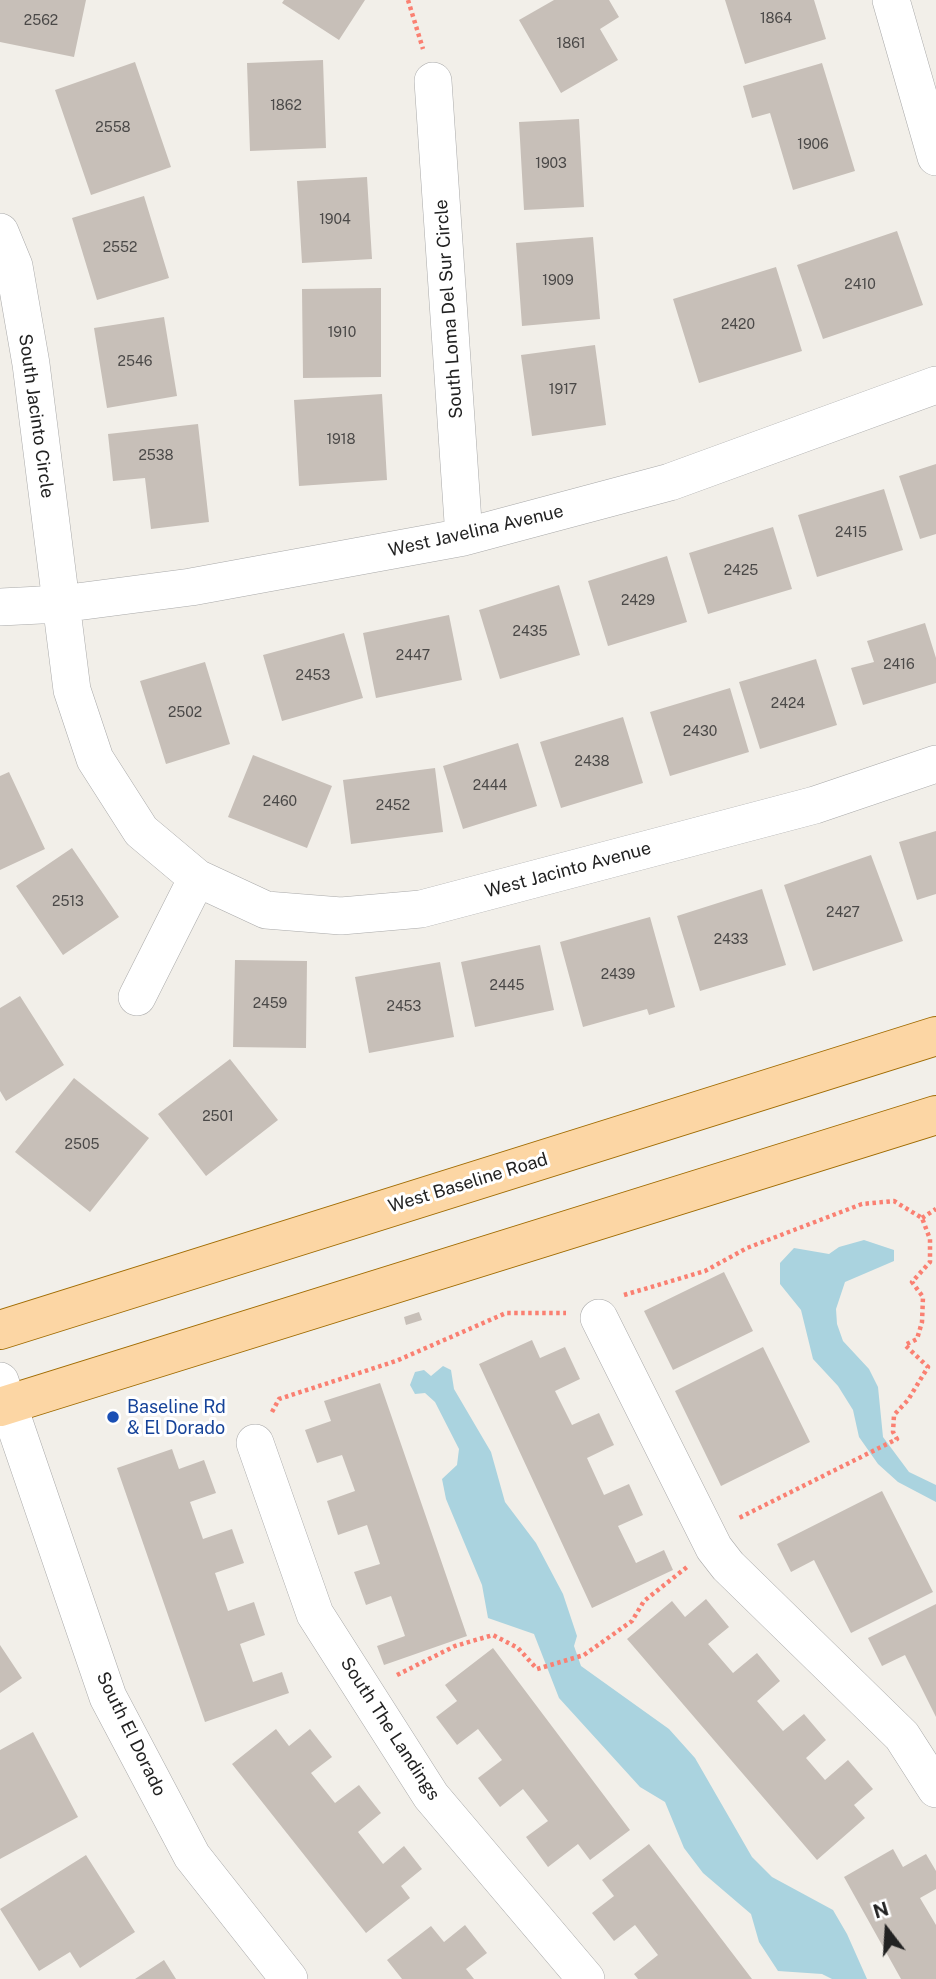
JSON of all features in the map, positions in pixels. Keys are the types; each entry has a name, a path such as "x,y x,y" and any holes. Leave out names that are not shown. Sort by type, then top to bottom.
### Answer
{"main road":[{"name":"West Baseline Road","path":"0,1330 936,1037"},
{"path":"3,1398 936,1115"}],"street":[{"path":"891,0 936,157"},
{"name":"South Loma Del Sur Circle","path":"433,81 464,537"},
{"name":"South Jacinto Circle","path":"0,232 14,265 31,364 61,604"},
{"name":"West Javelina Avenue","path":"0,607 61,604 256,577 464,537 670,482 936,385"},
{"name":"West Jacinto Avenue","path":"61,604 72,690 95,759 141,831 197,878 266,910 341,916 421,909 815,805 936,764"},
{"path":"137,997 197,878"},
{"path":"599,1318 710,1541 728,1566 902,1736 936,1789"},
{"name":"South El Dorado","path":"3,1398 108,1697 192,1856 289,1979"},
{"name":"South The Landings","path":"256,1443 315,1614 431,1796 586,1979"}],"path":[{"path":"408,0 433,81"},
{"path":"922,1218 936,1209"},
{"path":"365,1692 454,1646 493,1636 519,1648 537,1670 584,1655 632,1621 644,1601 710,1541 897,1439 893,1432 894,1415 908,1400 928,1367 905,1346 917,1339 922,1322 923,1297 912,1282"}],"water":[{"path":"864,1240 894,1250 894,1261 845,1282 836,1309 837,1324 843,1341 869,1369 878,1387 883,1437 909,1472 936,1485 936,1502 898,1482 878,1464 859,1437 853,1410 838,1386 813,1359 801,1310 780,1284 780,1263 794,1248 829,1254 839,1247"},
{"path":"443,1366 451,1370 454,1389 491,1452 505,1502 536,1543 563,1594 577,1636 574,1646 581,1666 669,1729 695,1758 752,1857 772,1877 833,1910 867,1979 832,1979 822,1974 778,1971 759,1942 751,1914 703,1873 684,1848 665,1802 640,1787 559,1698 534,1634 488,1618 482,1585 446,1499 442,1479 457,1465 459,1449 435,1402 425,1393 415,1394 410,1385 415,1372 424,1370 431,1376"}],"building":[{"path":"0,0 86,0 74,57 0,42"},
{"path":"284,0 365,0 339,40 282,3"},
{"path":"554,0 609,0 619,17 600,29 618,60 561,93 519,20"},
{"path":"725,0 814,0 826,39 745,64"},
{"path":"323,60 326,148 250,151 247,63"},
{"path":"135,62 171,167 91,195 55,90"},
{"path":"822,63 855,171 793,190 770,113 752,118 743,86"},
{"path":"579,119 584,207 524,210 519,122"},
{"path":"367,177 372,259 302,263 297,181"},
{"path":"144,196 169,278 97,300 72,218"},
{"path":"897,231 923,305 823,339 797,265"},
{"path":"593,237 600,319 522,326 516,243"},
{"path":"776,267 802,351 699,383 673,299"},
{"path":"381,288 381,377 303,378 302,289"},
{"path":"164,317 177,396 107,408 94,328"},
{"path":"595,345 606,425 532,436 521,355"},
{"path":"382,394 387,480 299,486 294,400"},
{"path":"198,424 209,522 151,529 145,478 113,481 108,434"},
{"path":"936,464 936,534 920,539 899,476"},
{"path":"884,489 903,550 817,577 798,515"},
{"path":"773,527 792,589 708,614 689,553"},
{"path":"667,556 687,622 608,646 588,581"},
{"path":"559,585 580,655 500,679 479,610"},
{"path":"449,615 462,680 376,698 363,633"},
{"path":"925,623 936,658 936,683 863,705 851,668 874,662 867,641"},
{"path":"344,633 363,698 282,721 263,655"},
{"path":"816,659 837,725 760,749 739,682"},
{"path":"205,662 230,744 166,764 140,681"},
{"path":"730,688 749,752 670,776 650,712"},
{"path":"623,717 643,783 561,808 540,742"},
{"path":"518,743 537,806 463,829 443,766"},
{"path":"253,755 332,786 307,848 228,817"},
{"path":"435,768 443,832 351,844 343,780"},
{"path":"9,772 45,849 0,870 0,776"},
{"path":"936,831 936,894 917,900 899,842"},
{"path":"72,848 119,917 63,955 16,886"},
{"path":"871,855 903,941 813,971 784,885"},
{"path":"762,889 786,965 700,991 677,916"},
{"path":"650,917 675,1007 649,1015 647,1009 583,1027 560,942"},
{"path":"540,945 554,1010 475,1027 461,962"},
{"path":"235,960 307,961 306,1048 233,1047"},
{"path":"440,962 454,1037 369,1053 355,977"},
{"path":"20,996 64,1065 6,1101 0,1091 0,1008"},
{"path":"230,1059 278,1120 206,1176 158,1114"},
{"path":"74,1078 149,1138 90,1212 15,1152"},
{"path":"724,1272 753,1331 673,1370 644,1311"},
{"path":"419,1312 422,1320 406,1325 404,1317"},
{"path":"532,1340 540,1358 565,1347 580,1379 555,1391 572,1425 599,1413 614,1445 587,1458 604,1495 629,1484 643,1515 618,1526 636,1563 664,1550 673,1570 592,1608 479,1364"},
{"path":"763,1347 810,1442 721,1486 675,1391"},
{"path":"380,1383 467,1636 384,1665 377,1646 405,1636 391,1596 366,1605 354,1572 380,1564 367,1525 338,1535 327,1501 355,1491 342,1455 317,1463 305,1430 331,1421 324,1401"},
{"path":"172,1449 179,1469 204,1460 216,1493 190,1502 203,1539 232,1529 244,1563 215,1573 228,1611 254,1602 265,1635 240,1644 253,1682 282,1672 289,1693 205,1722 117,1468"},
{"path":"882,1491 933,1592 851,1633 814,1560 791,1572 777,1544"},
{"path":"706,1599 729,1627 708,1644 733,1673 757,1653 780,1681 757,1701 783,1731 804,1714 826,1740 806,1758 825,1780 848,1760 873,1789 854,1805 865,1818 817,1860 627,1639 672,1601 685,1617"},
{"path":"936,1604 936,1717 905,1655 882,1666 868,1638"},
{"path":"0,1645 22,1678 0,1693"},
{"path":"493,1648 630,1830 590,1860 578,1844 548,1867 526,1837 548,1821 523,1789 500,1807 478,1778 502,1760 478,1729 457,1745 436,1717 457,1701 445,1685"},
{"path":"276,1729 289,1746 310,1729 332,1757 311,1773 335,1803 359,1785 381,1813 358,1832 383,1864 404,1846 422,1869 401,1886 410,1898 366,1933 232,1764"},
{"path":"33,1732 78,1817 0,1859 0,1750"},
{"path":"649,1844 752,1979 638,1979 634,1974 658,1955 635,1925 614,1941 592,1913 614,1896 602,1880"},
{"path":"893,1849 903,1867 926,1854 936,1871 936,1889 920,1898 936,1925 936,1979 901,1979 844,1877"},
{"path":"86,1855 135,1932 80,1968 70,1952 39,1971 0,1909"},
{"path":"465,1925 487,1953 466,1969 474,1979 402,1979 387,1960 431,1926 444,1942"},
{"path":"164,1960 176,1979 135,1979"}],"place":[{"name":"Baseline Rd & El Dorado","path":"113,1417"}]}
